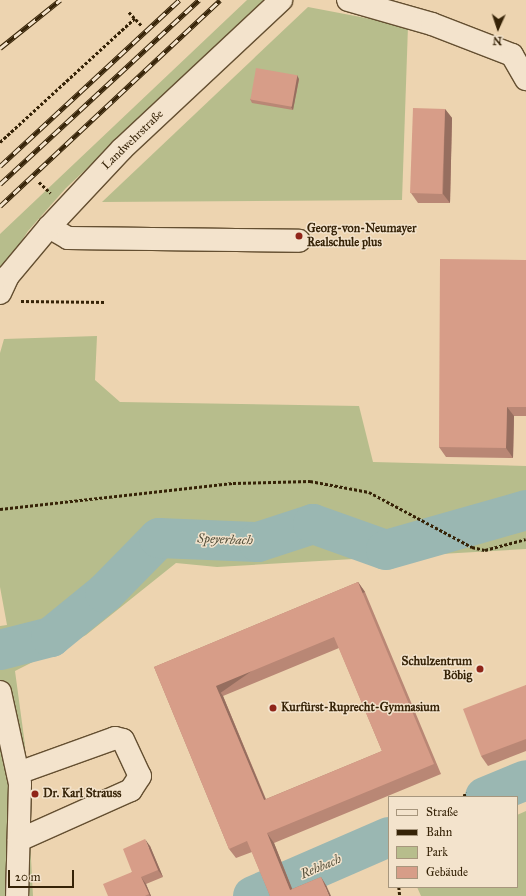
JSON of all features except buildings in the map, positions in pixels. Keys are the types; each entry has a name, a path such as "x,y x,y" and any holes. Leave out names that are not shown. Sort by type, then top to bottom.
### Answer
{"street":[{"name":"Landwehrstraße","path":"7,297 8,276 49,227 122,149 281,0"},
{"path":"348,0 432,24 512,55 526,79"},
{"path":"49,227 68,238 299,241"},
{"path":"0,692 18,773 19,840 17,896"},
{"path":"18,773 115,738 123,740 140,776 131,790 19,840"}],"path":[{"path":"129,12 142,26"},
{"path":"0,142 135,18"},
{"path":"39,182 53,195"},
{"path":"7,297 105,302"},
{"path":"0,509 233,483 310,480 369,492 425,519 461,540 485,550 526,539"},
{"path":"464,796 465,792"}],"green space":[{"path":"247,0 267,0 66,188 28,231 0,274 0,234"},
{"path":"308,7 408,26 402,200 102,202"},
{"path":"97,336 95,380 120,402 359,406 373,462 526,466 526,549 217,567 176,563 86,635 15,671 25,745 33,896 0,896 0,626 7,625 0,587 0,353 4,339"},
{"path":"526,811 526,896 421,896 417,888 518,888 518,815"}],"waterway":[{"name":"Speyerbach","path":"0,650 51,637 105,593 159,538 258,542 313,524 386,550 526,510"},
{"name":"Rehbach","path":"487,796 526,780"},
{"name":"Rehbach","path":"253,896 388,837"}],"railway":[{"path":"0,48 60,0"},
{"path":"0,166 179,0"},
{"path":"0,184 199,0"},
{"path":"0,206 220,0"}],"place":[{"name":"Georg-von-Neumayer Realschule plus","path":"299,236"},
{"name":"Schulzentrum Böbig","path":"480,669"},
{"name":"Kurfürst-Ruprecht-Gymnasium","path":"273,708"},
{"name":"Dr. Karl Strauss","path":"35,794"}]}
